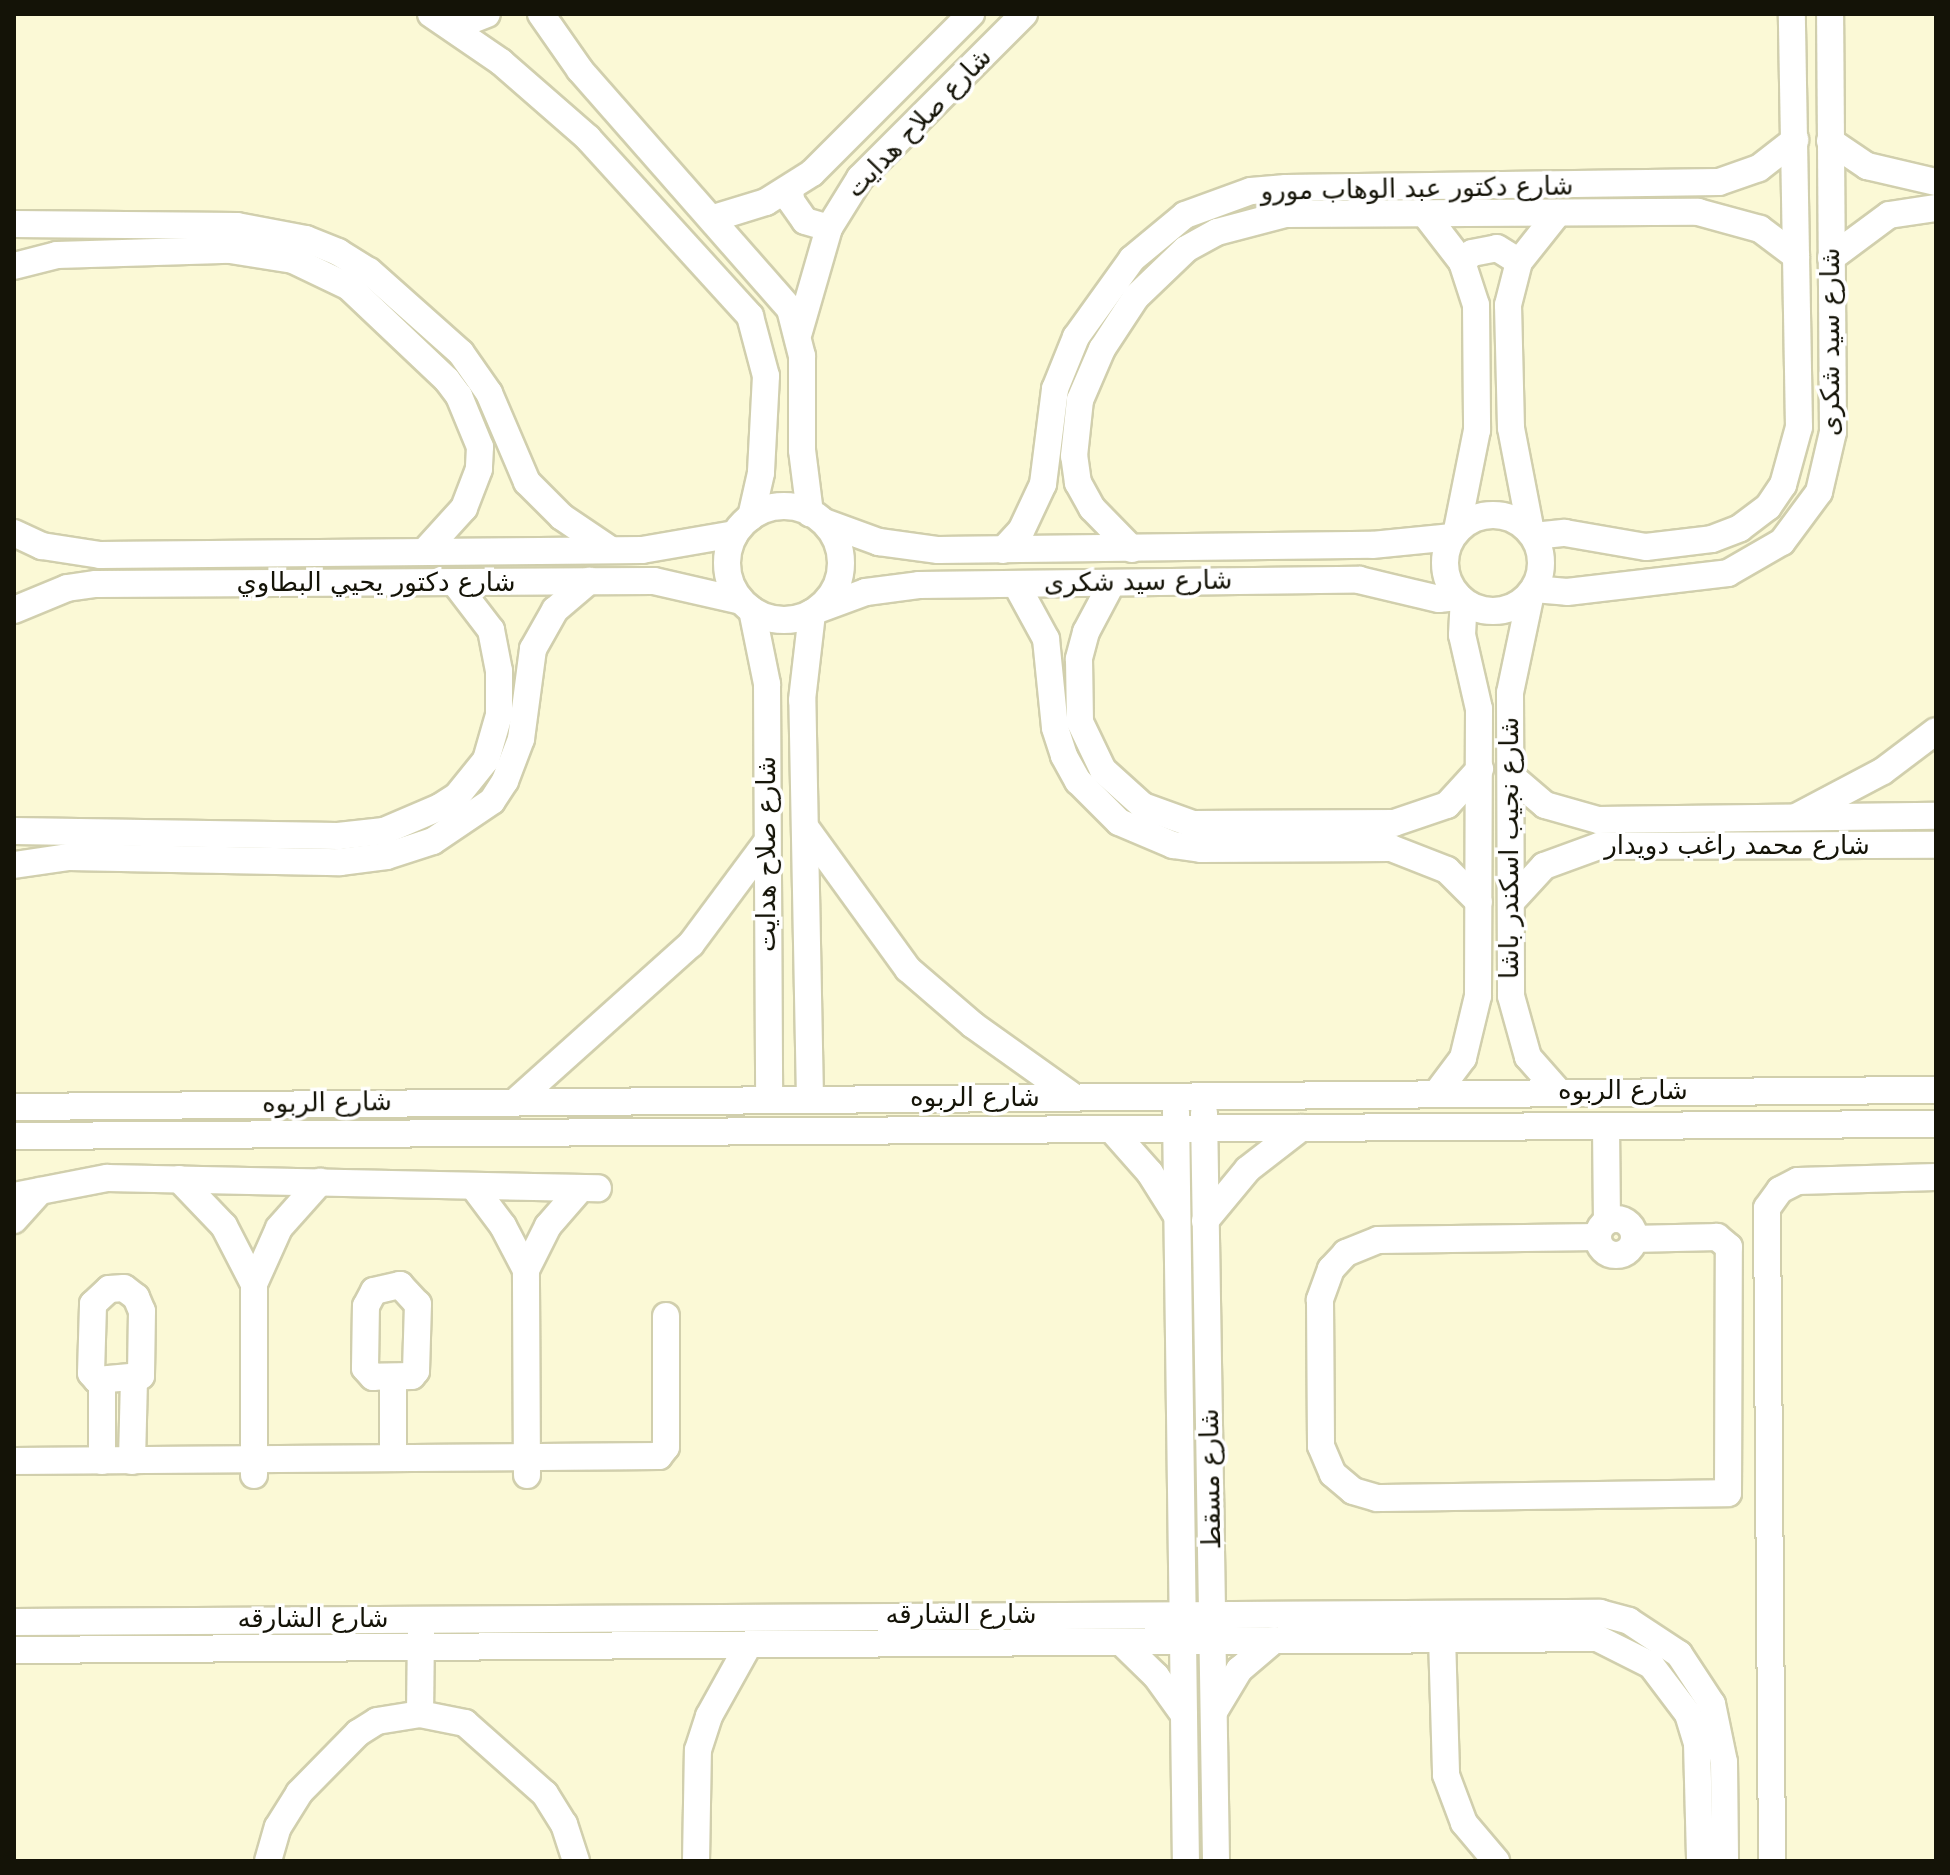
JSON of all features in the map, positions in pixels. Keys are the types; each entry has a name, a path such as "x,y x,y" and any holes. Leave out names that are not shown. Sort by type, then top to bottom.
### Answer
{"street":[{"path":"434,16 469,21 487,14"},
{"path":"434,16 501,62 578,129 750,316 766,376 764,452 728,575 747,606 782,620 815,612 834,591 841,568 840,551 817,518 803,471 799,332 776,288 580,70 541,14"},
{"name":"شارع صلاح هدايت","path":"714,218 790,189 832,155 971,14"},
{"name":"شارع صلاح هدايت","path":"799,332 829,228 860,178 1024,14"},
{"name":"شارع سيد شكرى","path":"1532,534 1565,533 1613,544 1679,545 1740,528 1768,507 1794,457 1799,427 1792,14"},
{"name":"شارع سيد شكرى","path":"1533,591 1567,592 1728,573 1756,560 1803,519 1829,463 1833,432 1830,14"},
{"name":"شارع دكتور عبد الوهاب مورو","path":"1003,550 1027,520 1043,484 1055,389 1076,337 1132,259 1157,235 1217,201 1286,188 1699,184 1738,177 1769,162 1795,140"},
{"path":"1830,141 1890,173 1936,182"},
{"path":"1889,215 1883,194 1890,173"},
{"path":"1738,177 1743,198 1738,219"},
{"path":"790,189 796,212 816,227 829,228"},
{"path":"1831,258 1889,215 1936,208"},
{"name":"شارع دكتور عبد الوهاب مورو","path":"1078,483 1075,428 1089,374 1136,297 1186,249 1217,232 1285,214 1698,212 1738,219 1796,256"},
{"path":"1425,214 1462,262 1476,305 1477,430 1454,533 1444,562 1461,599 1477,608 1507,609 1533,591 1542,562 1532,534 1511,428 1508,305 1519,262 1558,213"},
{"path":"14,224 237,226 306,239 338,252 369,271 461,353 489,393 505,439 543,501 611,550"},
{"path":"1462,262 1472,253 1497,248 1519,262"},
{"path":"14,266 57,255 230,250 314,268 349,287 447,380 459,396 480,447 479,469 464,508 424,552"},
{"path":"480,447 505,439"},
{"path":"1043,484 1078,483 1092,508 1132,549"},
{"path":"743,525 780,507 817,518"},
{"path":"1454,533 1494,514 1532,534"},
{"name":"شارع سيد شكرى","path":"817,518 908,548 1003,550 1372,545 1454,533"},
{"name":"شارع دكتور يحيي البطاوي","path":"14,535 42,546 100,555 611,550 674,547 743,525"},
{"name":"شارع سيد شكرى","path":"815,612 893,587 1016,584 1359,580 1439,599 1461,599"},
{"path":"14,865 69,857 340,862 387,856 433,841 492,801 505,781 521,739 533,649 555,610 589,581"},
{"name":"شارع دكتور يحيي البطاوي","path":"14,610 53,592 96,584 589,581 669,583 747,606"},
{"path":"14,831 338,836 403,825 457,796 486,760 499,715 497,649 481,612 455,583"},
{"path":"1112,583 1086,632 1079,659 1077,695 1089,747 1121,791 1167,818 1224,824 1394,823 1425,817 1456,797 1480,769"},
{"path":"1016,584 1038,619 1051,659 1055,728 1064,756 1097,804 1145,836 1201,849 1391,848 1427,858 1464,884 1479,902"},
{"name":"شارع نجيب اسكندر باشا","path":"1533,591 1513,659 1513,1014 1528,1057 1558,1091"},
{"name":"شارع نجيب اسكندر باشا","path":"1436,1094 1463,1058 1476,1014 1480,769 1478,699 1462,635 1461,599"},
{"name":"شارع صلاح هدايت","path":"747,606 767,684 769,1100"},
{"name":"شارع صلاح هدايت","path":"810,1099 808,831 802,671 815,612"},
{"path":"497,649 533,649"},
{"path":"1051,659 1065,653 1079,659"},
{"path":"1793,819 1883,771 1936,731"},
{"name":"شارع محمد راغب دويدار","path":"1511,776 1545,805 1565,814 1598,820 1936,816"},
{"path":"1565,814 1559,833 1566,854"},
{"path":"1425,817 1433,838 1427,858"},
{"path":"808,831 879,936 908,969 973,1025 1074,1097"},
{"path":"516,1101 691,944 766,843"},
{"name":"شارع محمد راغب دويدار","path":"1511,902 1535,874 1566,854 1599,846 1936,845"},
{"path":"1476,1014 1495,1022 1513,1014"},
{"name":"شارع الربوه","path":"14,1107 1936,1090"},
{"name":"شارع مسقط","path":"1186,1861 1183,1614 1193,1221 1204,1129 1204,1096"},
{"name":"شارع مسقط","path":"1176,1097 1177,1129 1193,1221 1214,1613 1216,1861"},
{"path":"395,1102 396,1134"},
{"path":"93,1136 94,1106"},
{"name":"شارع الربوه","path":"14,1136 1936,1124"},
{"path":"1615,1126 1615,1229"},
{"path":"1112,1130 1193,1221 1248,1169 1301,1128"},
{"path":"1772,1861 1767,1208 1780,1190 1798,1181 1936,1177"},
{"path":"14,1196 84,1179 590,1188 548,1226 526,1270 527,1466"},
{"path":"179,1179 224,1226 254,1284"},
{"path":"254,1467 254,1284 279,1228 320,1182"},
{"path":"473,1186 503,1226 526,1270"},
{"path":"14,1220 40,1191"},
{"path":"1615,1229 1717,1237 1729,1247 1728,1493 1377,1498 1353,1491 1333,1474 1321,1446 1320,1300 1338,1261 1378,1240 1615,1229"},
{"path":"116,1287 136,1297 142,1311 142,1373 134,1380 102,1381 91,1373 92,1312 102,1292 116,1287"},
{"path":"14,1461 132,1461 254,1467 393,1458 527,1466 664,1453 666,1316"},
{"path":"393,1377 393,1458"},
{"path":"132,1461 134,1380"},
{"path":"102,1381 102,1461"},
{"name":"شارع الشارقه","path":"14,1622 1570,1610 1629,1621 1679,1654 1712,1704 1724,1762 1725,1861"},
{"path":"420,1714 421,1619"},
{"path":"120,1621 120,1649"},
{"path":"1442,1637 1446,1775 1464,1823 1496,1861"},
{"name":"شارع الشارقه","path":"14,1650 1597,1638 1651,1665 1688,1714 1697,1743 1700,1861"},
{"path":"1215,1710 1239,1670 1274,1640"},
{"path":"1121,1642 1156,1676 1184,1715"},
{"path":"696,1861 698,1750 709,1716 749,1644"},
{"path":"268,1861 278,1827 299,1793 358,1733 377,1721 420,1714 465,1723 535,1784 564,1824 576,1861"}]}
